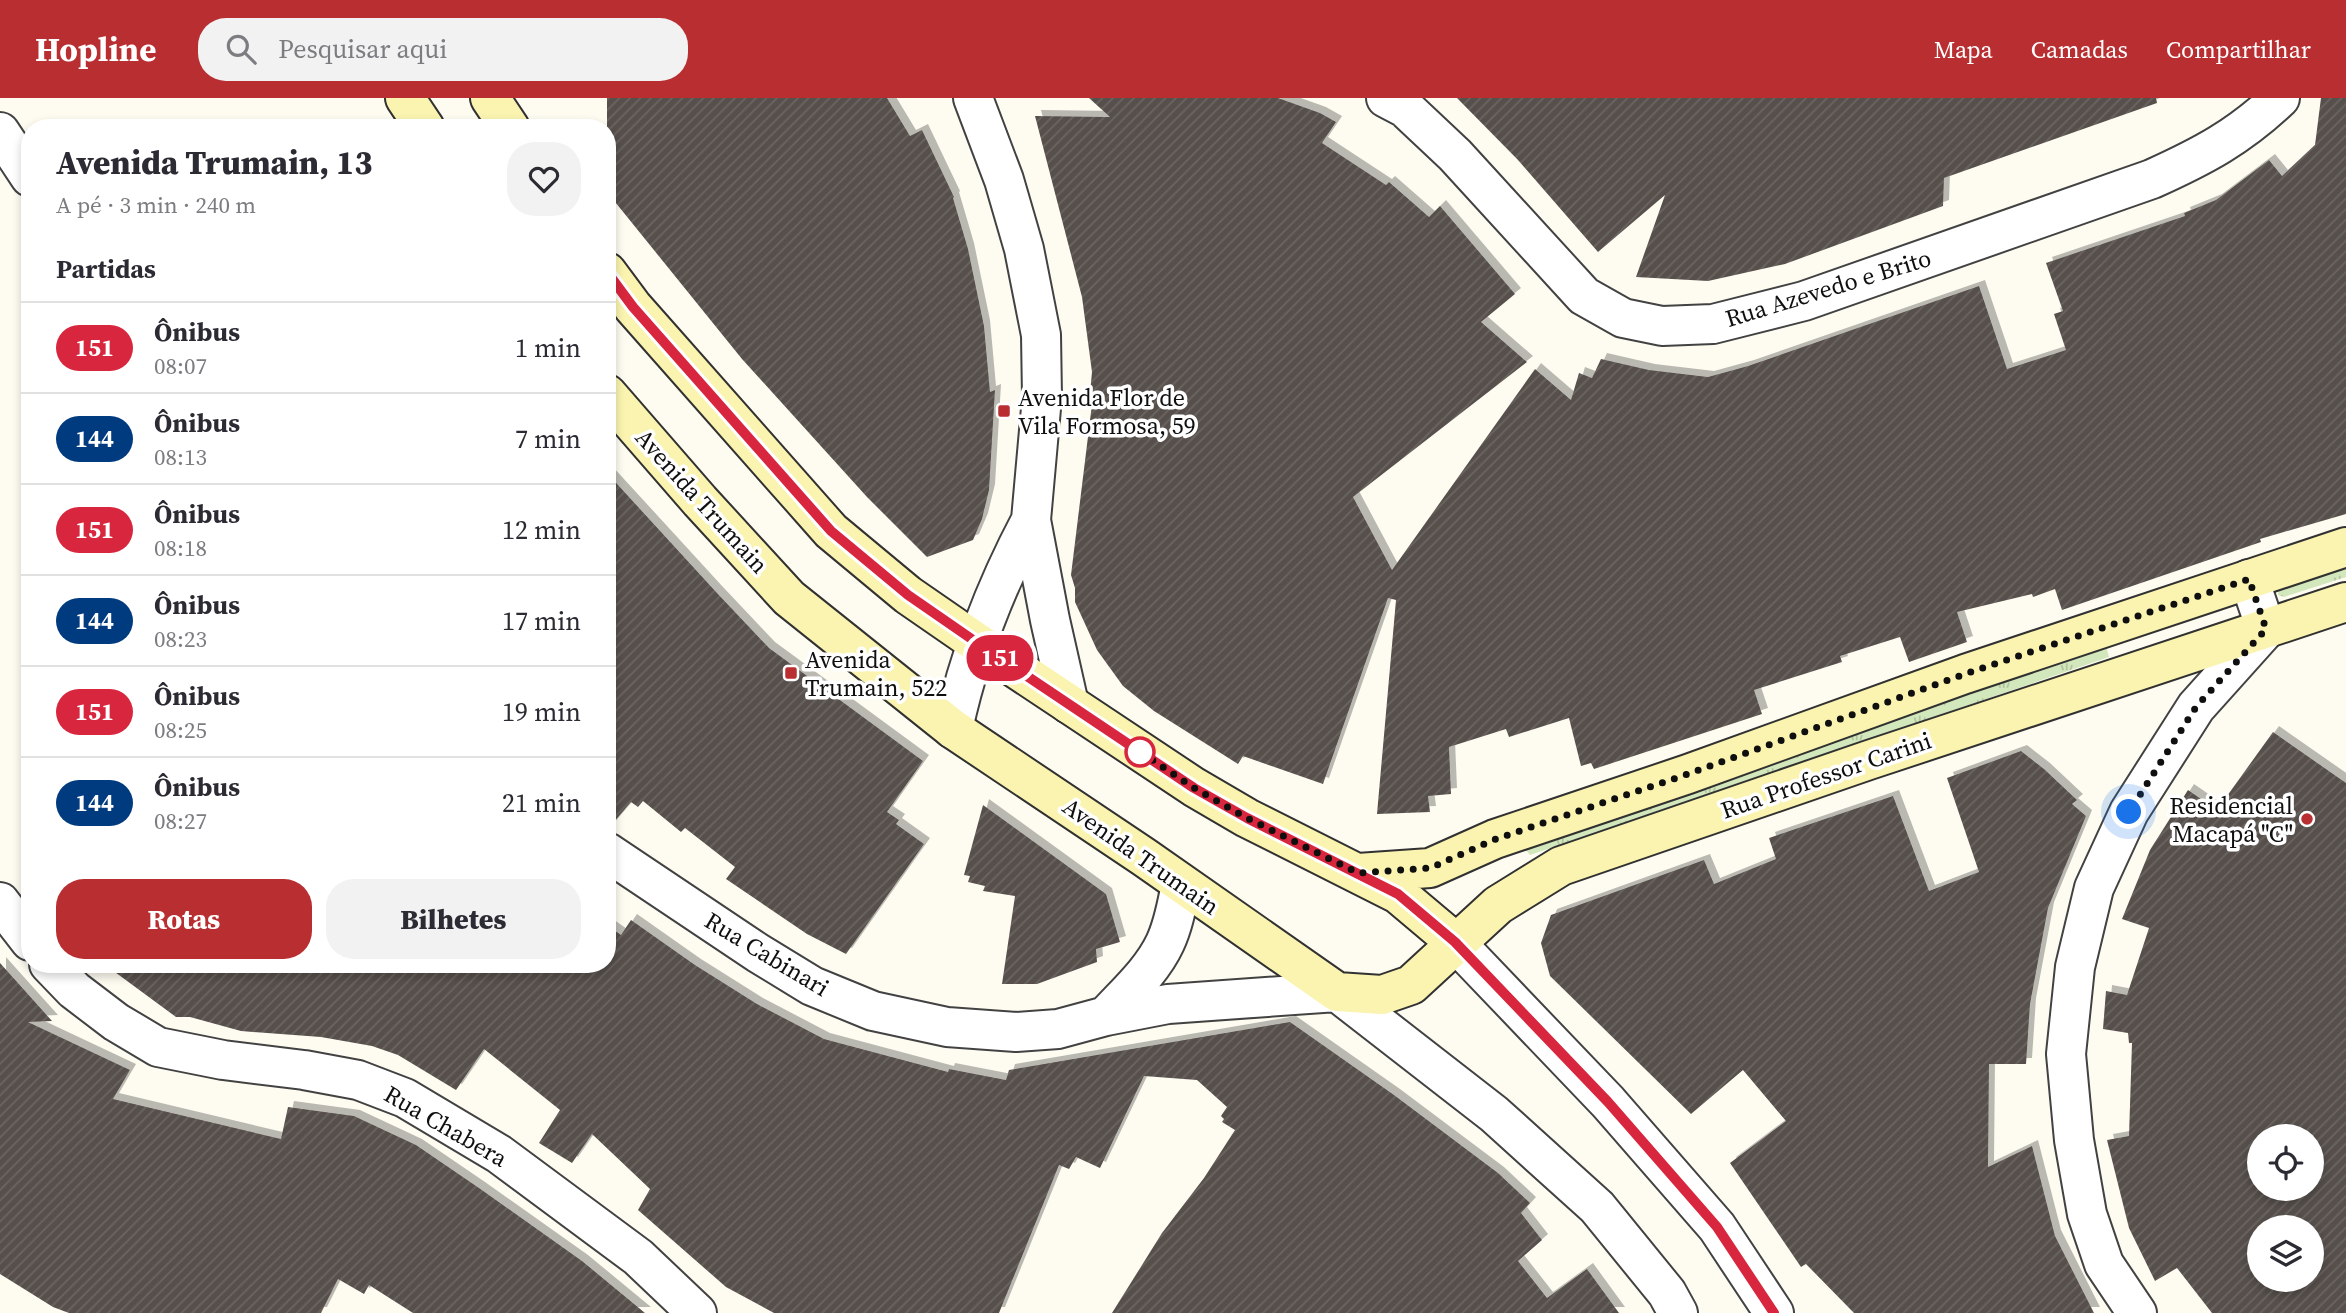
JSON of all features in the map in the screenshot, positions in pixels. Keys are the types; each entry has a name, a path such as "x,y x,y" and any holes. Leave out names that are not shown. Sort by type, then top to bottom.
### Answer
{"main road":[{"path":"405,98 419,119"},
{"path":"490,98 504,119"},
{"path":"616,284 633,307 831,531 908,595 1194,788 1247,818 1398,894 1455,942"},
{"name":"Avenida Trumain","path":"616,404 789,598 953,729 1337,992"},
{"name":"Rua Professor Carini","path":"1358,873 1430,868 1496,839 1688,774 1965,674 2346,548"},
{"name":"Rua Professor Carini","path":"1337,992 1382,995 1411,985 1498,905 1561,866 1869,760 2346,602"}],"street":[{"name":"Rua Azevedo e Brito","path":"1386,98 1405,108 1455,155 1584,296 1623,318 1662,326 1713,324 1804,301 2152,179 2204,155 2244,129 2279,98"},
{"path":"977,100 1024,250 1041,335 1042,397 1031,520 1069,704"},
{"path":"0,132 21,164"},
{"path":"953,729 976,642 1003,574 1031,520"},
{"path":"2137,1313 2104,1264 2087,1214 2074,1140 2066,1054 2075,967 2094,888 2129,812 2196,707 2266,629 2249,579"},
{"name":"Rua Cabinari","path":"616,858 812,986 873,1011 947,1027 1016,1031 1058,1029 1168,1004 1337,992"},
{"path":"1106,1016 1144,975 1164,945 1174,918 1181,884"},
{"path":"0,902 21,929"},
{"path":"1455,942 1608,1102 1717,1227 1774,1313"},
{"name":"Rua Chabera","path":"58,973 74,990 117,1022 158,1047 223,1060 358,1080 405,1098 510,1162 638,1257 697,1313"},
{"name":"Avenida Trumain","path":"1337,992 1494,1114 1597,1207 1667,1293 1678,1313"}],"green space":[{"path":"2346,566 2346,577 2284,597 2278,595 2279,588"},
{"path":"2106,646 2109,657 1530,855 1523,846"}],"building":[{"path":"607,98 887,98 910,136 922,130 954,197 984,326 990,392 995,390 989,490 982,519 973,540 927,557 867,497 742,359 616,203 616,119 607,119"},
{"path":"1089,98 1278,98 1320,113 1336,122 1322,143 1386,185 1389,182 1429,217 1440,206 1515,294 1481,322 1527,362 1353,497 1392,570 1535,369 1571,400 1579,373 1592,378 1601,359 1649,370 1708,377 1748,366 1979,286 2007,369 2066,350 2054,314 2063,311 2046,263 2185,216 2184,213 2216,200 2269,160 2282,176 2315,145 2321,98 2346,98 2346,514 2260,539 2261,542 2062,610 2055,589 2033,597 2032,594 1957,612 1967,642 1909,662 1900,637 1840,656 1842,662 1754,690 1762,714 1594,769 1591,763 1581,766 1569,718 1509,737 1506,729 1449,747 1451,794 1428,796 1430,812 1377,814 1396,600 1388,598 1323,784 1243,756 1238,764 1154,711 1123,686 1097,650 1075,602 1071,575 1092,404 1089,404 1092,372 1082,297 1035,116 1110,117"},
{"path":"1457,98 2156,98 2157,103 1944,178 1943,206 1785,264 1708,281 1636,277 1665,195 1598,252 1518,160"},
{"path":"616,483 769,648 923,761 887,812 899,820 896,824 924,844 846,954 807,934 726,879 735,867 685,828 681,832 643,801 638,807 631,802 616,820"},
{"path":"2273,732 2346,783 2346,1313 2212,1313 2177,1268 2155,1281 2129,1228 2107,1140 2129,1136 2132,1043 2129,1043 2128,1033 2103,1029 2106,991 2127,995 2149,928 2122,919 2150,850 2188,790 2217,810"},
{"path":"2021,751 2077,800 2072,804 2086,816 2048,908 2030,1004 2026,1064 1989,1064 1988,1167 2032,1146 2055,1236 2094,1313 1854,1313 1806,1264 1801,1267 1730,1163 1786,1121 1743,1070 1691,1114 1550,976 1541,943 1551,915 1704,860 1714,884 1776,859 1769,838 1893,796 1929,891 1979,872 1947,778"},
{"path":"983,805 1106,894 1120,942 1096,949 1097,962 1037,984 1002,984 1015,896 983,891 985,886 968,882 970,876 964,875"},
{"path":"631,920 757,1004 824,1039 948,1072 949,1069 1006,1080 1009,1070 1290,1022 1498,1173 1530,1203 1521,1213 1542,1240 1518,1261 1547,1298 1587,1269 1619,1313 1112,1313 1162,1233 1204,1178 1235,1130 1222,1122 1224,1119 1221,1116 1227,1107 1197,1080 1144,1076 1100,1168 1076,1157 1069,1169 1059,1165 999,1313 774,1313 726,1287 638,1210 650,1189 592,1134 572,1163 539,1143 560,1110 484,1049 456,1090 398,1055 372,1046 321,1037 241,1031 190,1017 176,1017 116,973 616,973 616,931 621,935"},
{"path":"0,963 52,1021 28,1022 130,1070 113,1099 281,1139 288,1107 354,1116 416,1145 582,1261 645,1313 413,1313 369,1285 364,1294 338,1279 321,1313 69,1313 53,1307 0,1274"}],"bus line":[{"name":"151","path":"616,284 633,307 831,531 908,595 1194,788 1247,818 1398,894 1426,916 1455,942 1629,1126 1717,1227 1774,1313"}],"place":[{"name":"Avenida Flor de Vila Formosa, 59","path":"1004,411"},
{"name":"Avenida Trumain, 522","path":"791,673"},
{"name":"Residencial Macapá \"C\"","path":"2307,819"}],"route":[{"path":"1140,752 1136,749 1194,788 1247,818 1358,873 1430,868 1496,839 1688,774 1965,674 2249,579 2266,629 2196,707 2129,812"}]}
